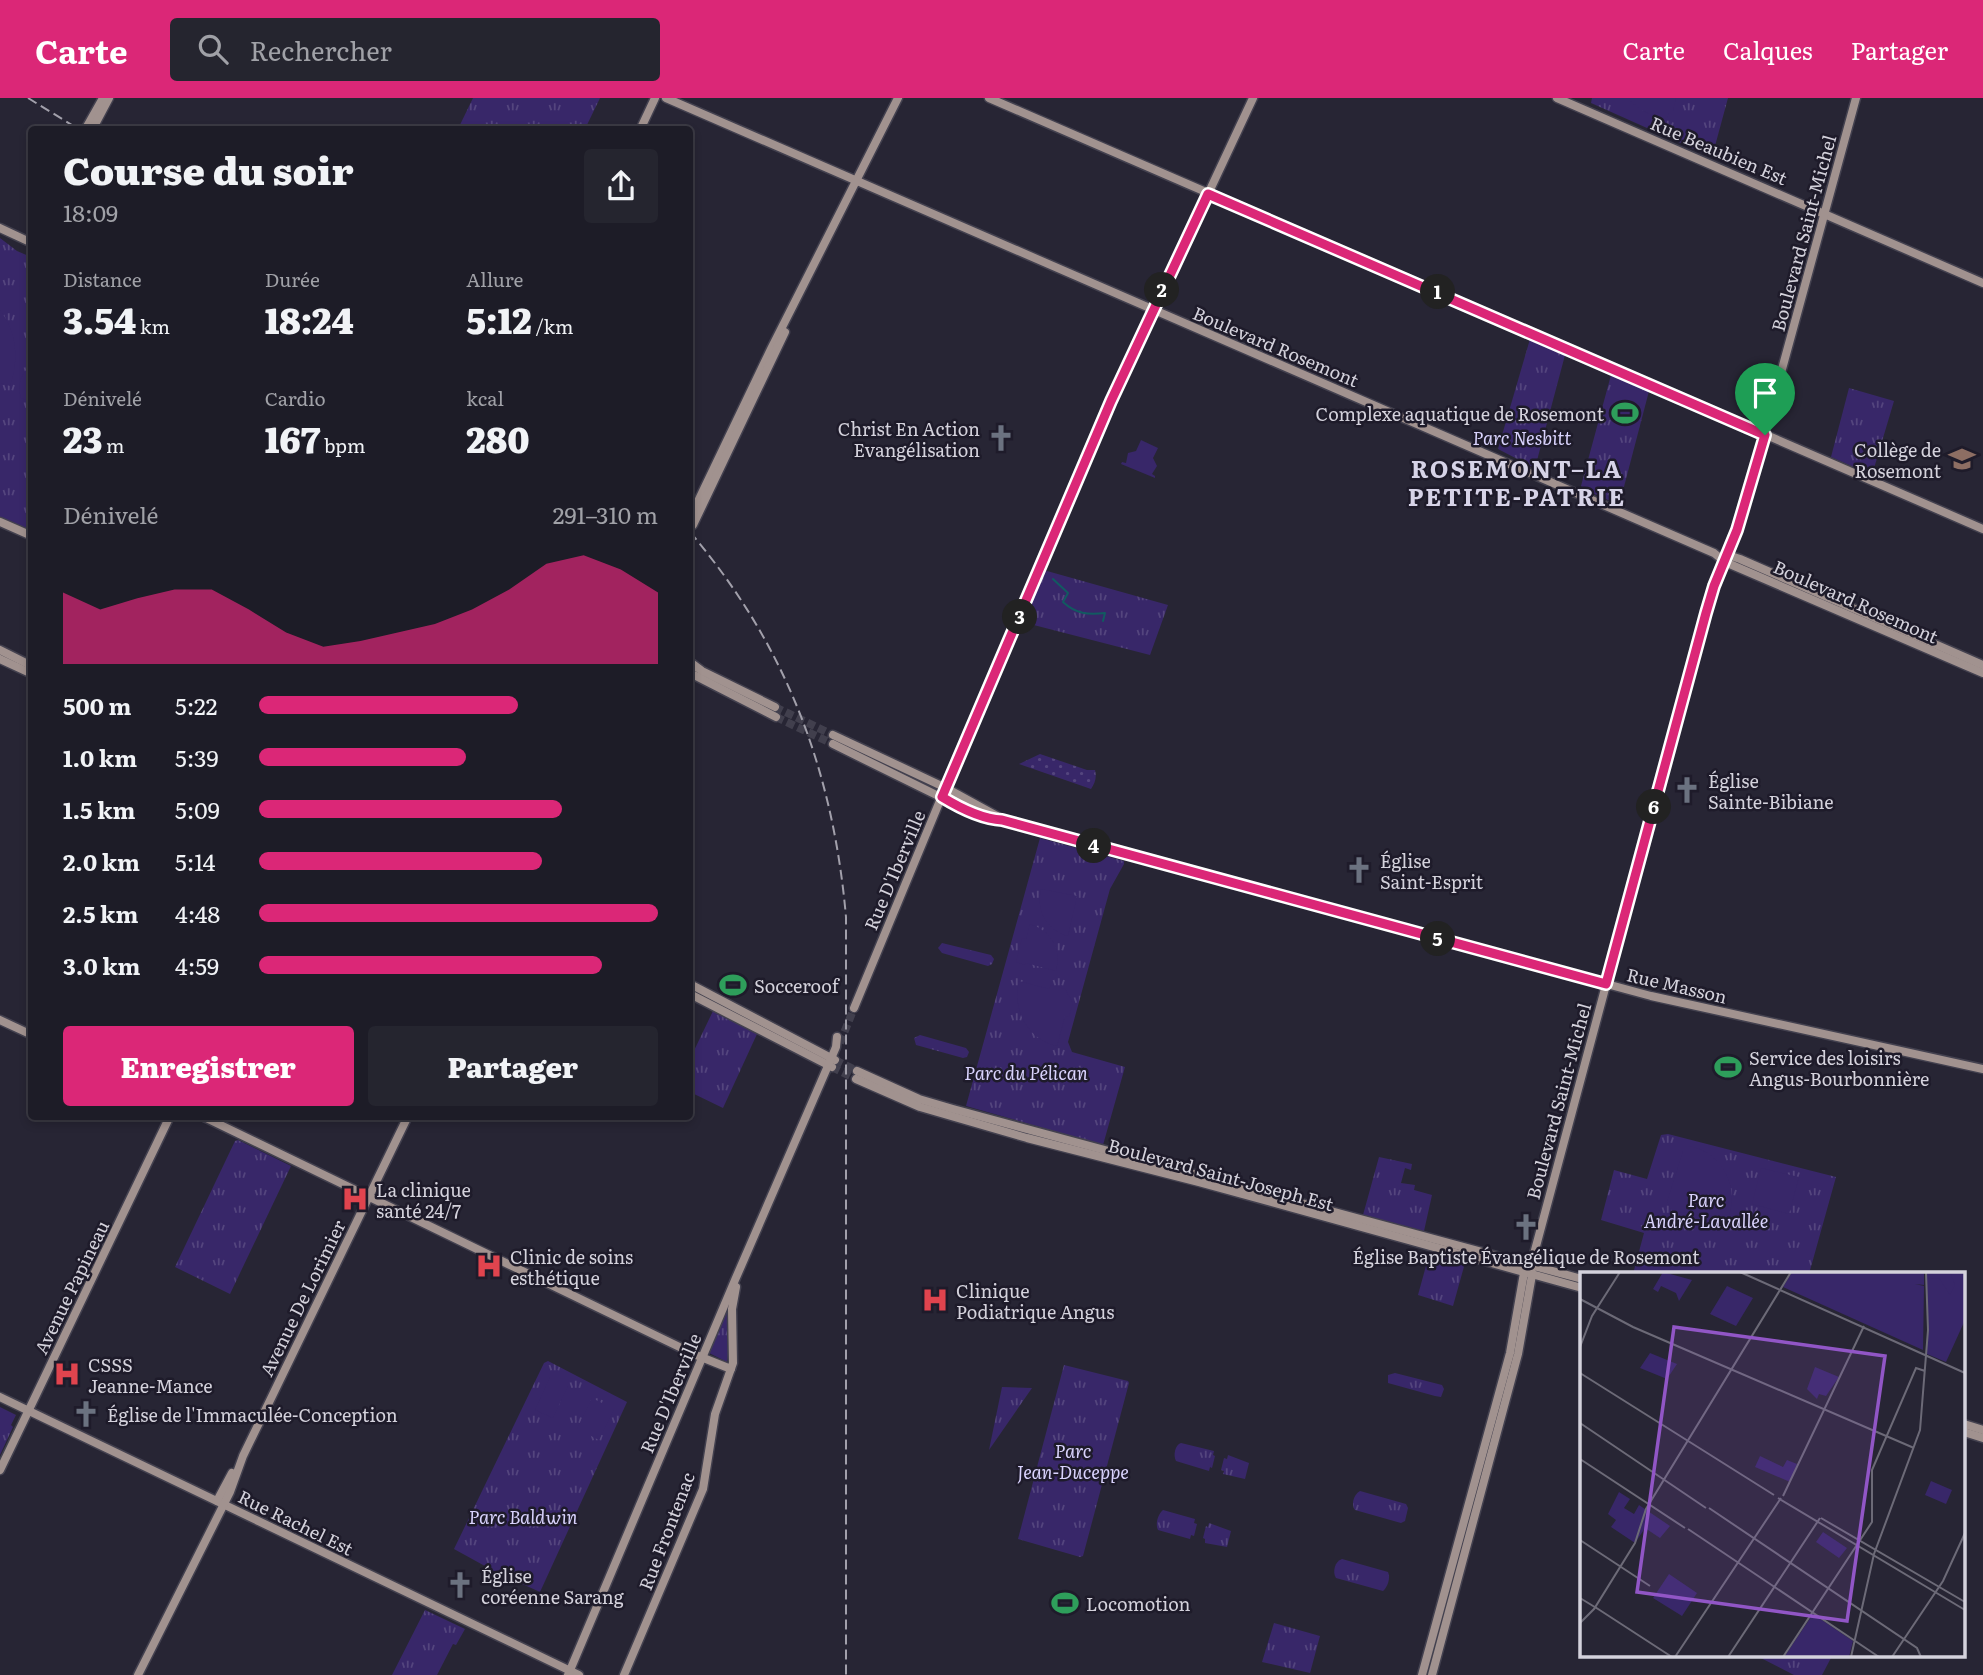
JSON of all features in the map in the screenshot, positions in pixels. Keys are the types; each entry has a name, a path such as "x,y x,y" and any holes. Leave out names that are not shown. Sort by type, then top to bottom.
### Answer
{"main road":[{"path":"87,126 103,98"},
{"path":"94,126 109,98"},
{"path":"642,126 655,98"},
{"name":"Boulevard Rosemont","path":"667,98 1718,555 1983,665"},
{"path":"693,518 777,351 798,297 898,98"},
{"path":"989,98 1983,529"},
{"name":"Rue D'Iberville","path":"854,1005 1152,309 1253,98"},
{"name":"Rue Beaubien Est","path":"1557,98 1983,283"},
{"name":"Boulevard Saint-Michel","path":"1528,1274 1706,613 1714,586 1727,558 1765,435 1856,98"},
{"path":"0,228 28,240"},
{"path":"0,523 28,534"},
{"name":"Boulevard Rosemont","path":"1727,558 1983,673"},
{"path":"0,650 28,664"},
{"path":"0,659 28,672"},
{"path":"693,664 775,707"},
{"path":"693,675 775,717"},
{"name":"Rue Masson","path":"1002,820 946,788 833,740 975,814 1692,1006 1983,1069"},
{"path":"693,986 832,1062"},
{"path":"693,994 832,1062"},
{"path":"0,1020 28,1033"},
{"name":"Rue D'Iberville","path":"572,1674 702,1358 832,1062 838,1042"},
{"name":"Boulevard Saint-Joseph Est","path":"1580,1278 953,1109 856,1075 895,1097 950,1116 1580,1287"},
{"name":"Avenue Papineau","path":"0,1470 168,1120"},
{"path":"210,1120 702,1358 731,1369"},
{"name":"Avenue De Lorimier","path":"138,1675 406,1120"},
{"name":"Rue Frontenac","path":"624,1675 703,1489 715,1414 735,1351 733,1300 740,1270"},
{"path":"1422,1675 1510,1353 1528,1274"},
{"path":"1432,1675 1518,1354 1528,1274"},
{"name":"Rue Rachel Est","path":"0,1397 572,1674"},
{"path":"1966,1425 1983,1430"},
{"path":"1966,1433 1983,1438"}],"green space":[{"path":"473,98 600,98 586,126 459,126"},
{"path":"1592,98 1728,98 1712,157 1591,103"},
{"path":"1626,98 1676,98 1673,111 1669,113 1666,121 1643,111"},
{"path":"0,238 28,256 28,530 0,517"},
{"path":"0,310 10,328 15,347 15,366 10,386 0,383"},
{"name":"Parc Nesbitt","path":"1530,339 1565,355 1535,468 1498,449"},
{"path":"28,367 28,401 21,398 19,387"},
{"path":"1611,375 1649,391 1620,502 1617,504 1581,486"},
{"path":"1849,388 1894,401 1872,475 1831,457"},
{"path":"1141,440 1158,448 1153,458 1157,466 1152,474 1155,478 1121,464 1126,463 1128,453 1136,451"},
{"path":"1044,572 1168,605 1150,655 1026,623 1024,620"},
{"path":"1040,754 1087,770 1095,770 1091,789 1019,764"},
{"name":"Parc du Pélican","path":"1040,838 1124,861 1110,889 1068,1042 1072,1052 1125,1067 1103,1145 966,1106"},
{"path":"1041,889 1077,896 1068,936 1054,929 1044,918 1040,905"},
{"path":"1030,924 1044,931 1053,941 1057,955 1056,971 1016,962 1022,938 1026,939"},
{"path":"942,943 991,955 994,959 988,966 942,953 938,948"},
{"path":"1019,981 1049,989 1051,985 1065,989 1073,1003 1069,1017 1065,1016 1057,1046 1037,1037 1024,1022 1018,1002"},
{"path":"713,1011 757,1034 723,1108 693,1093 693,1053"},
{"path":"920,1035 966,1048 969,1052 967,1057 916,1045 914,1038"},
{"name":"Parc André-Lavallée","path":"1668,1134 1836,1177 1810,1272 1634,1272 1644,1233 1601,1220 1614,1170 1647,1179 1661,1135"},
{"path":"238,1140 291,1166 230,1294 175,1267 235,1141"},
{"path":"1689,1146 1711,1155 1725,1173 1732,1195 1728,1218 1672,1211 1667,1202 1683,1151"},
{"path":"1379,1157 1412,1164 1411,1170 1405,1168 1401,1183 1415,1185 1414,1190 1432,1195 1424,1231 1363,1215"},
{"path":"1761,1168 1799,1177 1789,1214 1752,1204"},
{"path":"1432,1253 1465,1263 1453,1306 1418,1295 1429,1255"},
{"path":"727,1306 730,1343 727,1362 709,1353"},
{"name":"Parc Baldwin","path":"548,1361 627,1402 540,1592 454,1549 544,1363"},
{"name":"Parc Jean-Duceppe","path":"1064,1365 1129,1383 1083,1556 1080,1557 1018,1539"},
{"path":"1395,1373 1442,1385 1444,1389 1441,1397 1388,1383 1388,1375"},
{"path":"550,1377 568,1386 553,1418 535,1410"},
{"path":"1002,1387 1032,1388 989,1450"},
{"path":"592,1398 614,1409 599,1440 577,1429"},
{"path":"0,1407 16,1415 0,1455"},
{"path":"1181,1443 1214,1451 1212,1468 1210,1467 1209,1471 1176,1461 1175,1450"},
{"path":"1228,1455 1249,1463 1245,1479 1223,1474 1224,1471 1221,1470 1224,1458 1227,1459"},
{"path":"1360,1491 1406,1504 1408,1508 1405,1521 1401,1523 1355,1510 1353,1500"},
{"path":"1163,1510 1195,1519 1194,1523 1197,1524 1194,1536 1191,1535 1190,1539 1158,1530 1158,1519"},
{"path":"1209,1523 1231,1531 1227,1547 1205,1543 1203,1538"},
{"path":"1342,1559 1388,1572 1386,1588 1383,1591 1336,1578 1335,1567"},
{"path":"425,1610 465,1629 456,1645 453,1644 437,1675 392,1675"},
{"path":"1274,1623 1320,1636 1310,1673 1262,1662"},
{"path":"1761,1658 1831,1658 1822,1675 1794,1675"}],"waterway":[{"path":"1053,579 1068,593 1063,602 1082,613 1105,613 1103,621"}],"tunnel":[{"path":"775,707 833,735"},
{"path":"776,717 833,744"},
{"path":"840,1043 854,1008"},
{"path":"835,1060 857,1071"},
{"path":"832,1067 856,1079"}],"railway":[{"path":"28,98 74,126"},
{"path":"693,536 724,575 753,619 778,665 816,760 840,863 846,917 846,1675"}],"place":[{"name":"Complexe aquatique de Rosemont","path":"1625,413"},
{"name":"Christ En Action Evangélisation","path":"1001,438"},
{"name":"Collège de Rosemont","path":"1962,459"},
{"name":"Église Sainte-Bibiane","path":"1687,790"},
{"name":"Église Saint-Esprit","path":"1359,870"},
{"name":"Socceroof","path":"733,985"},
{"name":"Service des loisirs Angus-Bourbonnière","path":"1728,1067"},
{"name":"La clinique santé 24/7","path":"355,1199"},
{"name":"Église Baptiste Évangélique de Rosemont","path":"1526,1227"},
{"name":"Clinic de soins esthétique","path":"489,1266"},
{"name":"Clinique Podiatrique Angus","path":"935,1300"},
{"name":"CSSS Jeanne-Mance","path":"67,1374"},
{"name":"Église de l'Immaculée-Conception","path":"86,1414"},
{"name":"Église coréenne Sarang","path":"460,1585"},
{"name":"Locomotion","path":"1065,1603"}],"district":[{"name":"ROSEMONT–LA PETITE-PATRIE","path":"1517,481"}],"route":[{"path":"1208,194 1765,435 1737,530 1706,613 1606,984 1002,820 993,820 942,797 1111,401 1208,194"}]}
